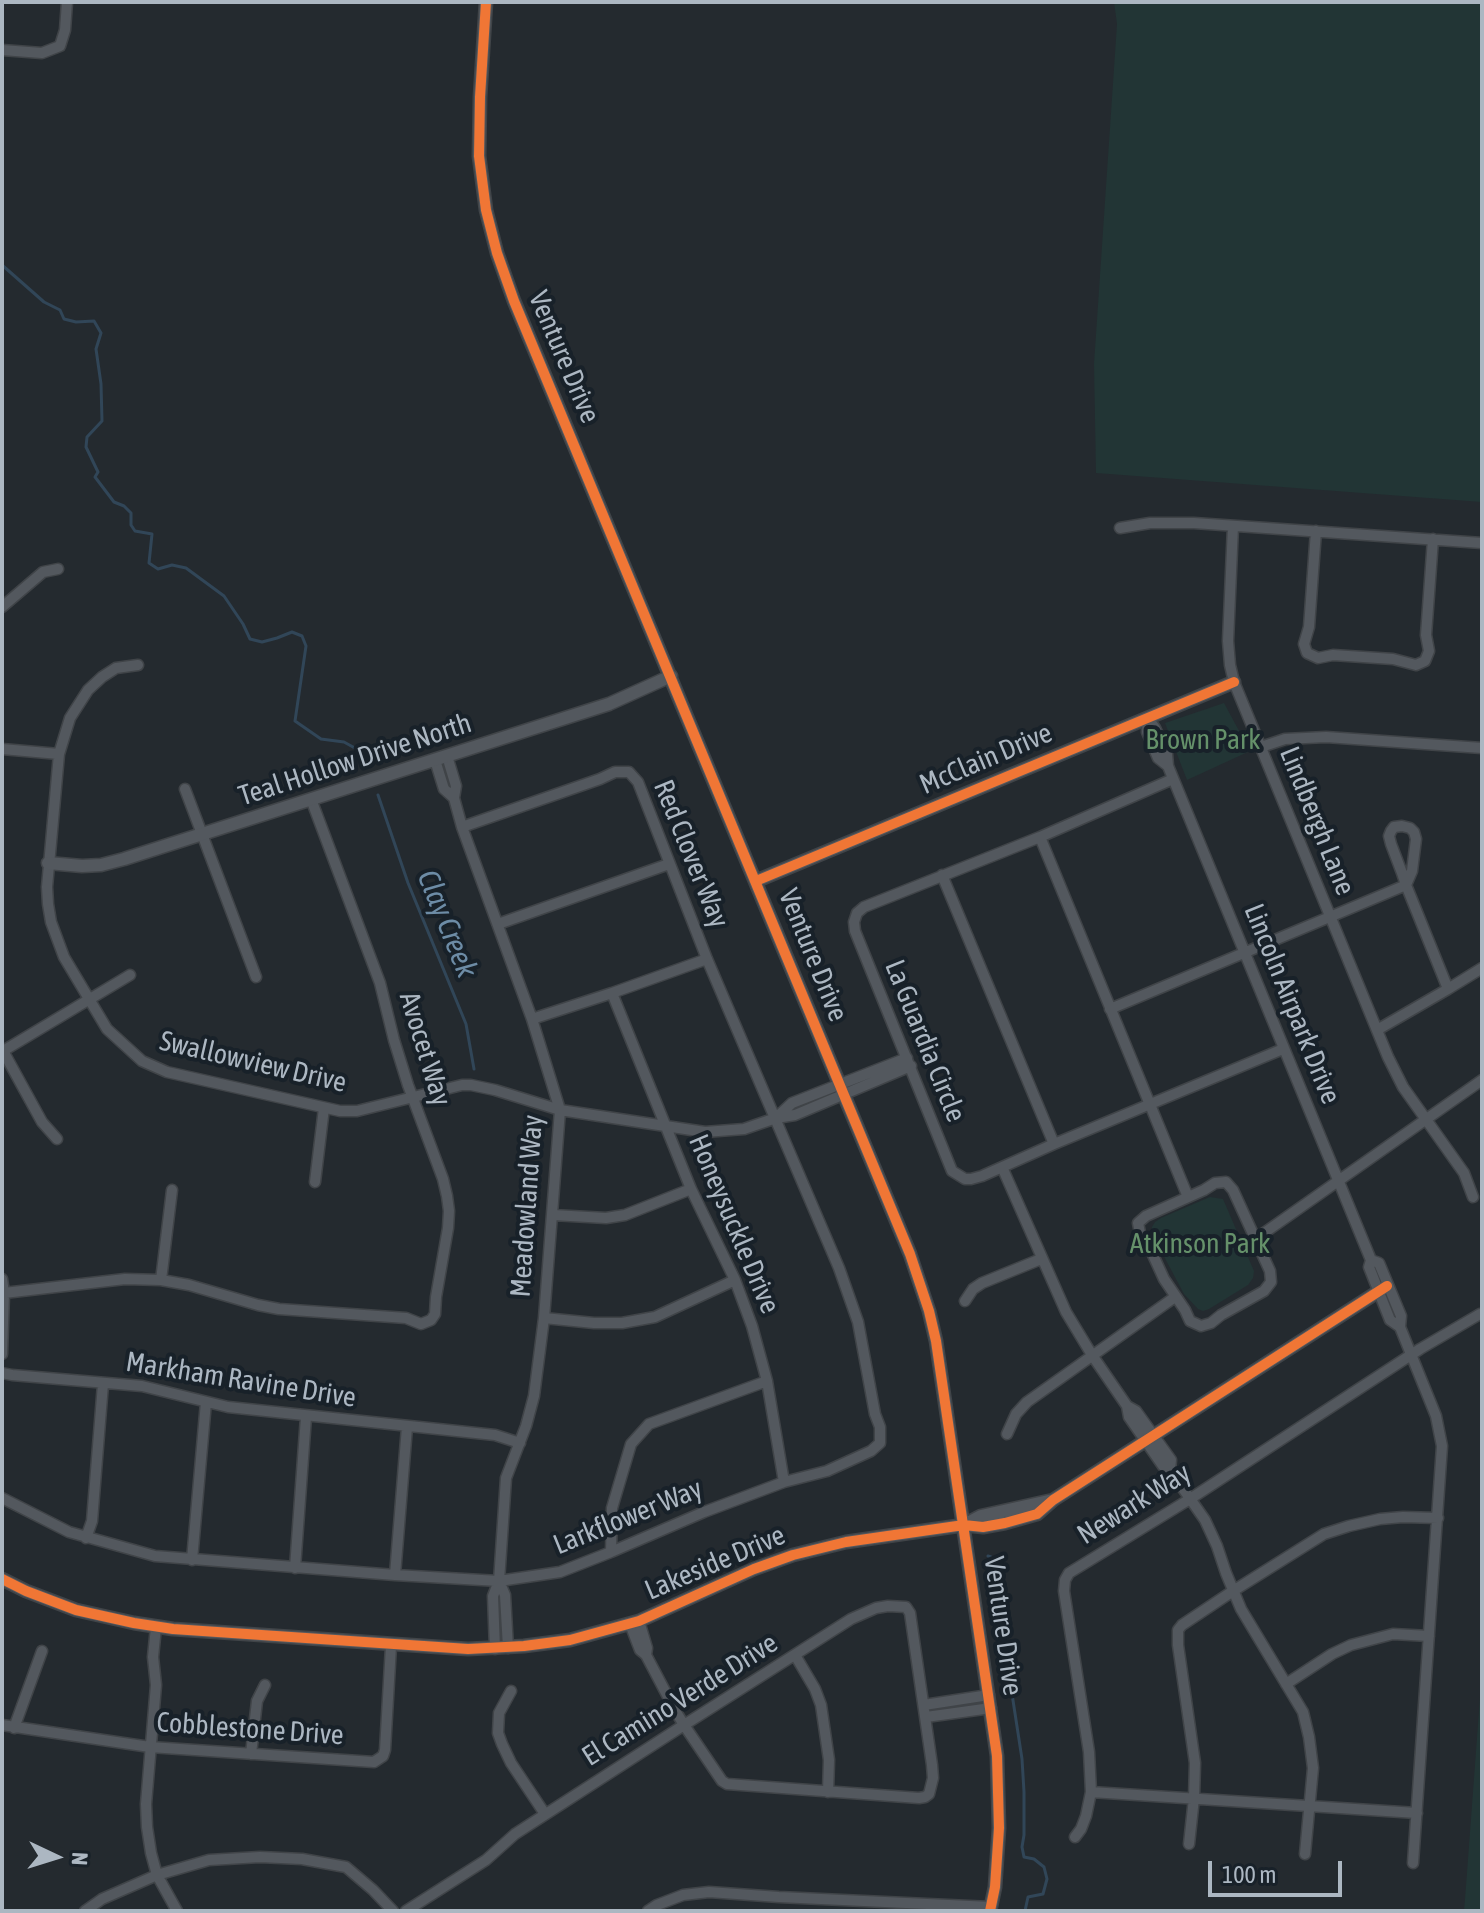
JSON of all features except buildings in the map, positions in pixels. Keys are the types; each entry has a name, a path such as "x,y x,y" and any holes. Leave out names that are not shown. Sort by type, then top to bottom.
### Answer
{"street":[{"path":"2,50 42,53 60,46 65,30 67,2"},
{"name":"Venture Drive","path":"486,2 480,97 482,184 491,231 514,301 910,1254 929,1311 997,1756 1000,1811 991,1909"},
{"path":"1120,528 1171,522 1482,543"},
{"name":"Lindbergh Lane","path":"1233,526 1227,631 1234,682 1403,1087 1464,1173 1473,1197"},
{"path":"1316,531 1309,627 1304,644 1307,653 1318,658 1333,655 1393,659 1416,665 1425,661 1429,651 1426,635 1433,539"},
{"path":"2,607 43,572 58,569"},
{"name":"Swallowview Drive","path":"138,665 116,668 102,677 88,690 70,718 59,754 48,863 48,904 64,957 89,1000 107,1029 142,1061 167,1072 324,1108 357,1111 471,1085 560,1110 705,1132 744,1129 776,1118 792,1103 842,1089 909,1062"},
{"name":"Teal Hollow Drive North","path":"48,863 101,865 138,855 609,704 671,676"},
{"name":"McClain Drive","path":"756,881 1234,682"},
{"name":"Lincoln Airpark Drive","path":"1148,718 1167,754 1173,779 1371,1260 1379,1263 1383,1288 1401,1316 1400,1327 1436,1416 1442,1446 1413,1863"},
{"path":"1261,747 1285,739 1326,737 1482,748"},
{"path":"2,749 59,754"},
{"name":"Meadowland Way","path":"441,758 456,786 454,798 462,827 532,1019 560,1110 544,1318 534,1396 506,1478 499,1581 505,1595 501,1648"},
{"name":"Red Clover Way","path":"462,827 615,772 629,772 638,782 707,959 776,1118"},
{"name":"La Guardia Circle","path":"1173,779 1040,837 864,907 857,913 855,931 952,1171 957,1176 971,1179 1283,1049"},
{"path":"185,789 256,977"},
{"name":"Avocet Way","path":"161,1280 279,1309 406,1318 421,1324 431,1320 435,1314 449,1211 443,1179 411,1097 380,983 311,799"},
{"path":"1110,1009 1406,885 1412,871 1416,839 1410,828 1402,826 1394,827 1389,836 1406,885 1448,989"},
{"path":"1040,837 1188,1197"},
{"path":"498,924 669,864"},
{"path":"942,875 1054,1144"},
{"path":"532,1019 707,959"},
{"path":"1377,1030 1482,968"},
{"path":"57,1139 42,1122 2,1050 130,975"},
{"name":"Honeysuckle Drive","path":"612,993 691,1189 735,1280 752,1326 767,1381 784,1482"},
{"path":"1254,1240 1482,1080"},
{"path":"315,1182 324,1108"},
{"name":"Larkflower Way","path":"2,1498 69,1532 155,1556 499,1581 560,1572 704,1512 784,1482 827,1471 871,1451 880,1443 880,1427 858,1322 839,1268 776,1118"},
{"path":"1002,1167 1066,1312 1127,1406 1136,1411 1150,1438 1171,1460 1170,1470 1205,1520 1241,1609 1303,1712 1313,1768 1305,1854"},
{"path":"1226,1182 1233,1190 1254,1240 1270,1271 1271,1282 1264,1291 1201,1326 1190,1321 1175,1297 1140,1233 1138,1223 1146,1216 1215,1183 1226,1182"},
{"path":"553,1215 606,1218 625,1215 691,1189"},
{"path":"4,1293 125,1279 161,1280 172,1190"},
{"path":"965,1301 973,1289 982,1283 1041,1259"},
{"path":"2,1279 2,1354"},
{"path":"544,1318 622,1323 655,1317 735,1280"},
{"name":"Lakeside Drive","path":"2,1579 76,1610 156,1627 391,1646 468,1649 570,1640 634,1622 793,1555 846,1542 964,1525 983,1527 1037,1514 1053,1500 1383,1288"},
{"path":"1007,1434 1016,1414 1027,1402 1175,1297"},
{"name":"Newark Way","path":"1091,1792 1089,1752 1064,1591 1069,1573 1480,1314"},
{"name":"Markham Ravine Drive","path":"2,1373 156,1389 228,1407 495,1435 520,1443"},
{"path":"611,1552 612,1508 631,1444 649,1424 767,1381"},
{"path":"86,1538 92,1521 103,1384"},
{"path":"192,1560 206,1402"},
{"path":"295,1568 306,1417"},
{"path":"395,1575 407,1427"},
{"path":"1189,1844 1194,1798 1194,1751 1178,1630 1324,1534 1380,1519 1438,1518"},
{"name":"El Camino Verde Drive","path":"406,1911 486,1860 515,1834 545,1814 851,1619 876,1608 906,1607 910,1613 926,1717 932,1788 925,1797 828,1792"},
{"path":"634,1622 640,1650 646,1655 684,1725 722,1781 727,1784 828,1792 829,1760 821,1705 795,1655"},
{"path":"156,1627 153,1657 156,1685 146,1804 147,1827 157,1875 177,1911"},
{"path":"1286,1684 1351,1645 1393,1634 1429,1636"},
{"name":"Cobblestone Drive","path":"2,1725 150,1747 367,1763 379,1760 385,1750 391,1646"},
{"path":"14,1728 42,1651"},
{"path":"251,1754 257,1701 265,1685"},
{"path":"511,1691 499,1713 498,1733 511,1763 545,1814"},
{"path":"924,1705 990,1702"},
{"path":"926,1717 990,1702"},
{"path":"1075,1837 1086,1816 1091,1792 1417,1813"},
{"path":"85,1911 102,1899 157,1875 209,1860 260,1857 302,1859 346,1867 393,1911"},
{"path":"648,1911 683,1895 709,1892 911,1907 991,1909"},
{"path":"778,1911 779,1897"}],"green space":[{"path":"1114,2 1482,2 1482,502 1096,473 1094,364 1117,24"},
{"name":"Brown Park","path":"1224,703 1250,751 1187,780 1165,723"},
{"name":"Atkinson Park","path":"1210,1197 1223,1199 1254,1271 1248,1285 1203,1311 1184,1294 1152,1234 1152,1227 1161,1218"},
{"path":"1482,1670 1482,1911 1464,1911 1466,1886"}],"waterway":[{"name":"Clay Creek","path":"2,265 44,302 60,310 64,319 94,321 101,333 96,349 102,421 87,437 86,447 98,472 95,477 114,502 131,513 131,525 135,531 152,534 149,563 158,569 172,565 186,568 224,596 250,639 262,642 292,632 302,636 306,646 295,721 321,739 344,742 362,752 369,767"},
{"name":"Clay Creek","path":"378,795 408,883 466,1024 474,1069"},
{"name":"Clay Creek","path":"988,1556 991,1557 1022,1759 1022,1847 1024,1857 1034,1859 1044,1867 1047,1879 1043,1894 1028,1897 1025,1911"}],"cycle path":[{"path":"486,2 479,156 486,210 497,253 514,301 910,1254 929,1311 997,1756 999,1828 990,1911"},
{"path":"756,881 1234,682"},
{"path":"2,1579 76,1610 173,1629 468,1649 570,1640 639,1621 754,1569 793,1555 846,1542 964,1525 983,1527 1037,1514 1053,1500 1387,1286"}]}
